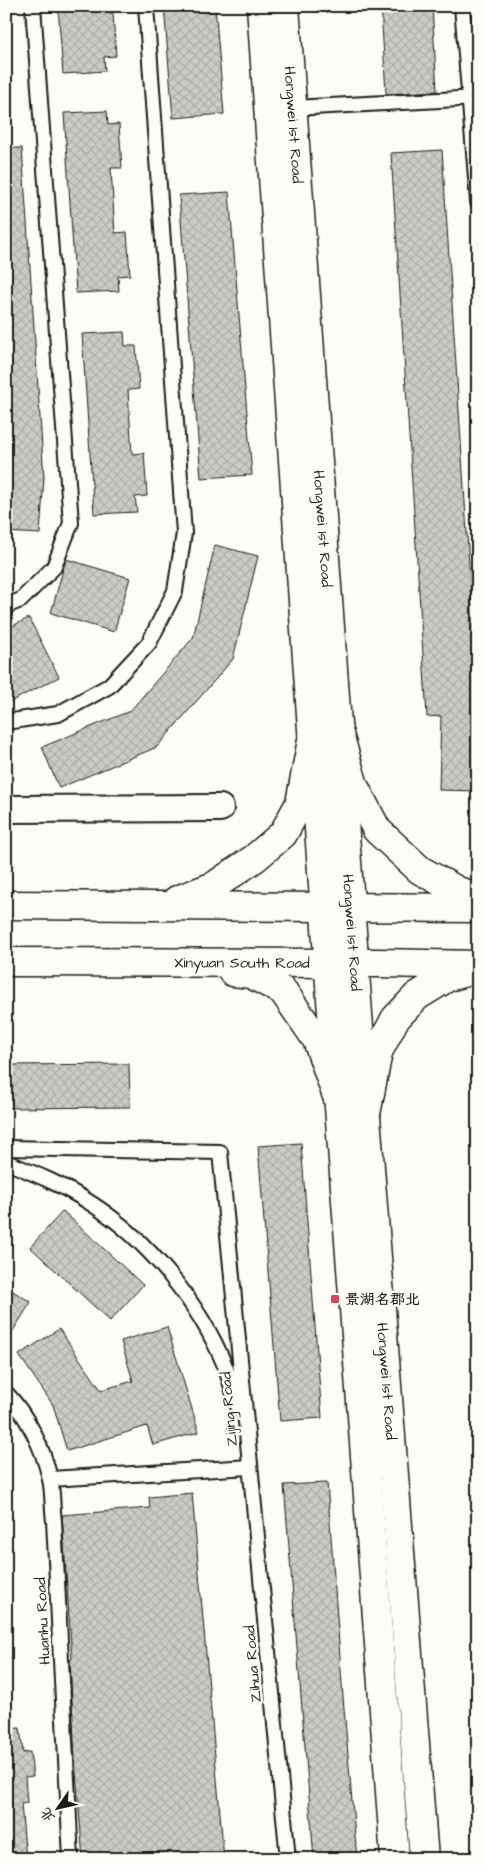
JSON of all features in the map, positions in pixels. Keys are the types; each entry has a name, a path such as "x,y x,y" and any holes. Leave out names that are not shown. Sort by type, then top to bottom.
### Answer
{"main road":[{"name":"Hongwei 1st Road","path":"261,6 328,963 395,1859"},
{"name":"Hongwei 1st Road","path":"285,6 366,1114 424,1859"},
{"path":"338,731 354,786 377,830 420,870 458,891 478,898"},
{"path":"158,906 214,886 255,858 283,834 300,803 312,740"},
{"path":"6,905 478,908"},
{"name":"Xinyuan South Road","path":"6,962 355,963 478,967"},
{"path":"177,963 251,974 283,991 318,1040 338,1099"},
{"path":"366,1114 378,1052 395,1019 417,996 448,977 478,967"}],"street":[{"path":"6,809 220,808"}],"lane":[{"path":"6,606 22,600 54,568 70,524 34,6"},
{"path":"6,722 58,714 109,686 150,644 175,591 184,533 146,6"},
{"path":"462,6 474,98 478,202"},
{"path":"293,108 474,98"},
{"name":"Zijing Road","path":"6,1148 220,1152 250,1467"},
{"name":"Zijing Road","path":"6,1162 46,1178 92,1204 134,1236 170,1275 200,1318 224,1365 241,1414 250,1467"},
{"name":"Huanhu Road","path":"6,1393 16,1402 37,1439 50,1479 54,1521 71,1859"},
{"path":"50,1479 250,1467"},
{"name":"Zihua Road","path":"250,1467 288,1859"}],"building":[{"path":"58,6 101,6 101,13 113,13 116,56 104,57 105,71 63,74"},
{"path":"164,6 215,6 224,114 173,118"},
{"path":"381,6 432,6 437,91 386,94"},
{"path":"107,111 108,125 119,124 122,168 111,168 115,233 127,232 130,275 118,276 119,291 76,293 64,113"},
{"path":"6,148 22,148 44,477 40,534 6,532"},
{"path":"442,150 478,702 478,791 439,790 441,716 427,717 391,153"},
{"path":"229,192 252,475 201,478 179,195"},
{"path":"124,332 125,346 136,346 139,389 128,390 132,454 144,453 147,496 135,497 137,512 94,514 82,334"},
{"path":"215,545 258,556 233,659 157,747 59,788 42,747 130,711 193,638"},
{"path":"66,559 130,578 114,632 51,613"},
{"path":"29,618 59,677 6,704 6,629"},
{"path":"129,1064 130,1107 6,1108 6,1065"},
{"path":"301,1143 322,1418 280,1421 258,1146"},
{"path":"63,1211 143,1285 110,1321 30,1247"},
{"path":"6,1287 31,1302 6,1342"},
{"path":"167,1327 199,1432 153,1445 147,1426 67,1451 53,1405 19,1355 59,1329 101,1390 133,1381 121,1341"},
{"path":"327,1483 357,1859 314,1859 284,1485"},
{"path":"192,1493 224,1859 83,1859 75,1760 70,1660 72,1659 62,1515 150,1508 149,1497"},
{"path":"20,1728 23,1753 30,1752 33,1776 25,1777 27,1803 21,1804 26,1859 6,1859 6,1729"}],"place":[{"name":"景湖名郡北","path":"335,1299"}]}
